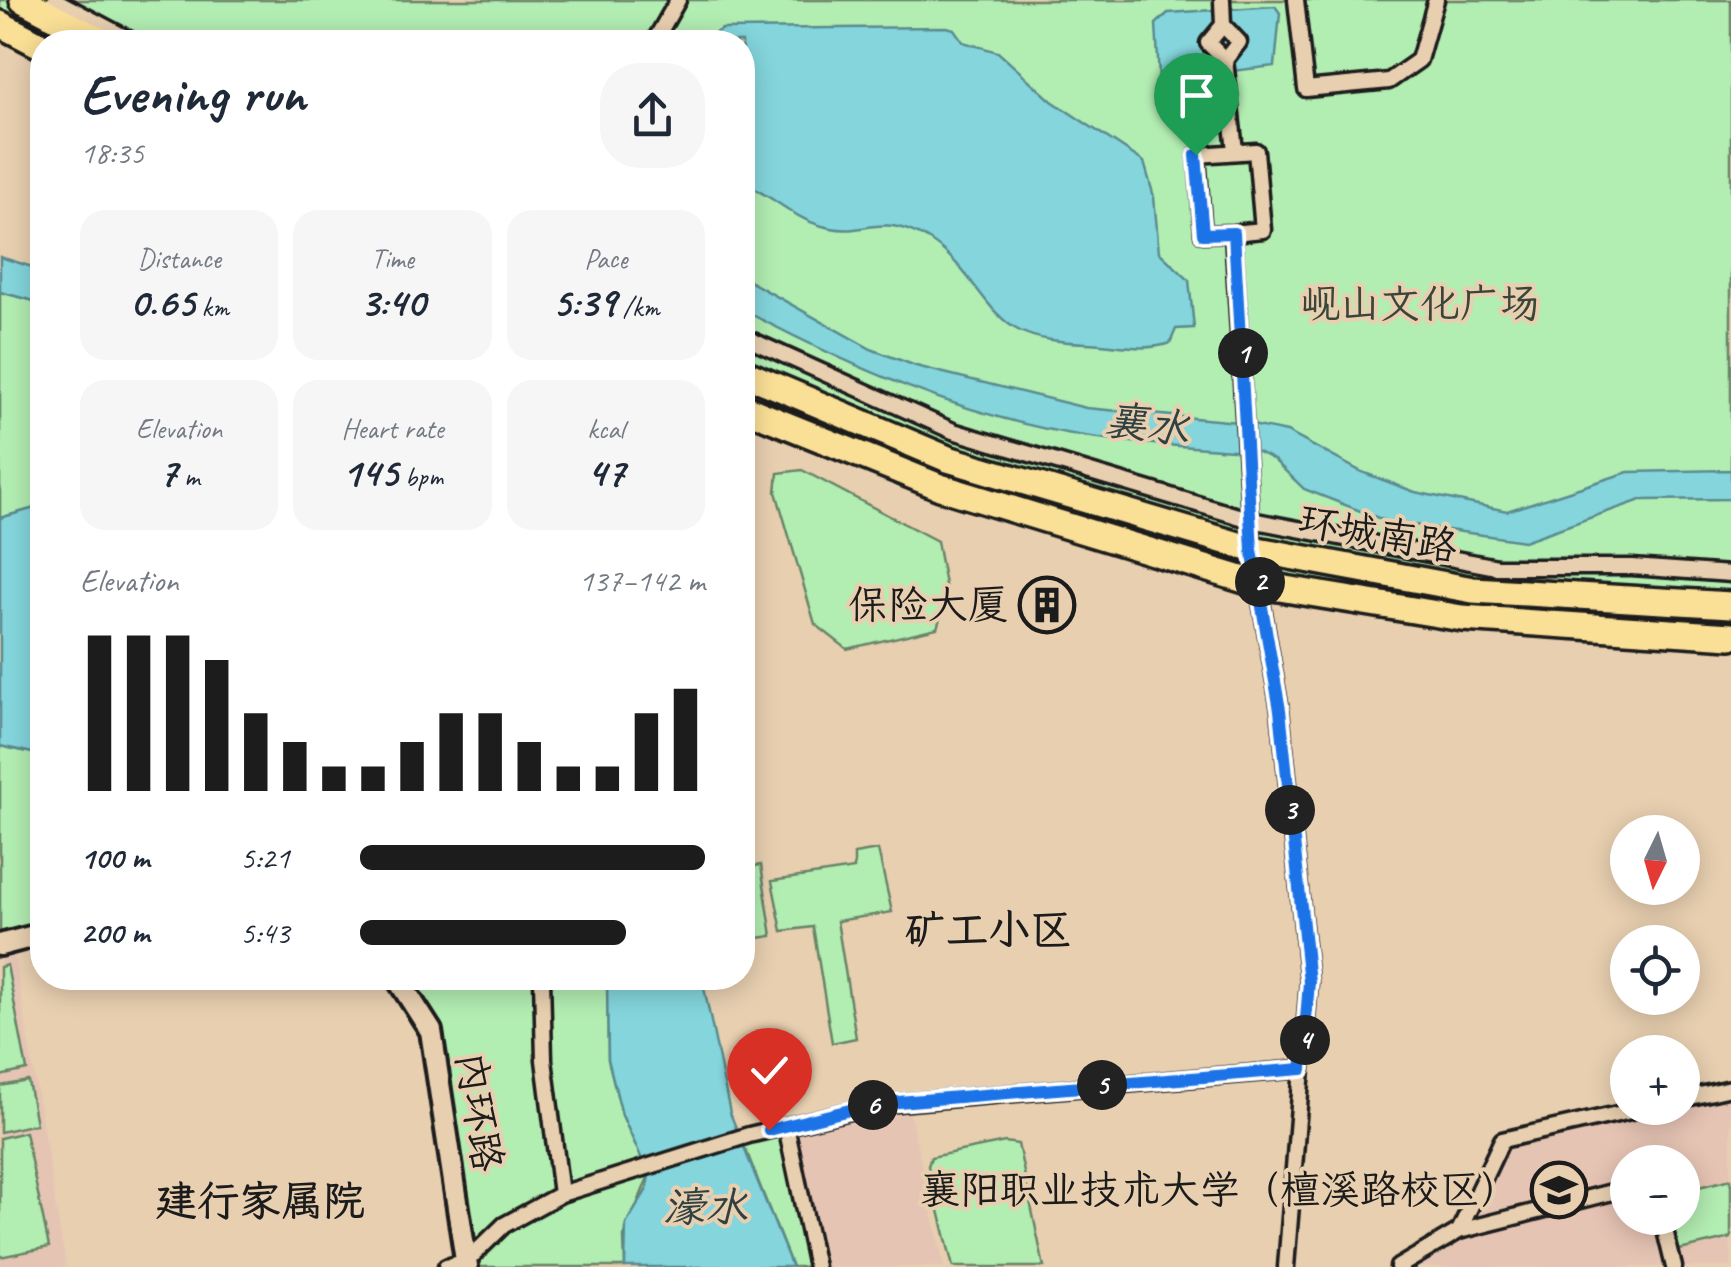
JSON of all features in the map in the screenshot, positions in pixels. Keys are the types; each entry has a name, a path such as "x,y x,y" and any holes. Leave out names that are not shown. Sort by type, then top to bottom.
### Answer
{"highway":[{"path":"23,0 80,30"},
{"path":"0,24 30,40"},
{"name":"环城南路","path":"755,377 948,459 1252,550 1472,590 1731,605"},
{"name":"环城南路","path":"755,412 940,487 1260,585 1462,618 1731,636"}],"street":[{"path":"55,0 111,30"},
{"path":"661,30 678,0"},
{"path":"1222,0 1223,25 1208,44 1226,66 1235,152"},
{"path":"1296,0 1306,90 1389,81 1419,60 1436,0"},
{"path":"1223,25 1239,42 1226,66"},
{"path":"1256,151 1263,230 1234,233 1203,234 1196,155 1256,151"},
{"path":"1234,233 1252,550 1280,710 1309,982 1286,1267"},
{"path":"755,342 953,431 1251,520 1497,567 1632,566 1731,574"},
{"path":"0,945 30,937"},
{"name":"内环路","path":"405,990 431,1031 460,1265"},
{"path":"542,990 544,1060 561,1194"},
{"path":"460,1265 504,1225 561,1194 749,1135 874,1104 1302,1069"},
{"path":"1700,1095 1731,1088"},
{"path":"1459,1231 1502,1140 1610,1116"},
{"path":"786,1126 816,1267"},
{"path":"1398,1267 1459,1231 1610,1193"},
{"path":"1666,1235 1674,1267"}],"shaded area":[{"path":"12,942 66,1267 0,1267 0,945"},
{"name":"襄阳职业技术大学（檀溪路校区）","path":"1731,1097 1731,1267 1407,1267 1479,1217 1508,1148 1610,1125 1700,1125 1700,1104"},
{"path":"910,1113 944,1267 821,1267 793,1132"}],"green space":[{"name":"岘山文化广场","path":"0,0 1731,0 1731,636 1261,585 755,411 755,30 30,30 30,37 0,24"},
{"path":"0,292 30,300 30,509 0,518"},
{"path":"802,470 937,541 947,596 937,628 847,649 815,624 776,492 778,473"},
{"path":"0,746 30,752 30,947 0,956"},
{"path":"878,850 892,912 837,921 856,1038 832,1043 813,927 782,931 772,881 854,869 854,854"},
{"path":"761,865 772,936 755,938 755,866"},
{"path":"7,965 27,1070 0,1076 0,967"},
{"path":"405,990 607,990 608,1059 622,1115 649,1175 624,1237 625,1267 467,1267 431,1031"},
{"path":"28,1081 36,1124 0,1132 0,1086"},
{"path":"776,1129 816,1267 792,1267 742,1140"},
{"path":"25,1132 49,1247 0,1257 0,1138"},
{"path":"1005,1142 1018,1144 1044,1267 953,1267 928,1166 931,1157"},
{"path":"1731,1179 1731,1238 1671,1252 1666,1235 1700,1235 1700,1187"}],"water":[{"path":"1275,6 1280,13 1275,66 1181,77 1175,85 1159,78 1156,24 1168,13"},
{"path":"947,27 954,29 963,42 998,52 1052,101 1144,162 1154,197 1159,252 1189,280 1194,328 1176,329 1170,343 1144,347 1059,341 1028,334 1006,322 950,257 920,235 882,225 843,229 818,225 755,190 755,30 722,29"},
{"path":"0,257 30,266 30,300 0,292"},
{"name":"襄水","path":"755,284 871,349 916,366 1086,408 1238,422 1287,432 1362,472 1415,492 1507,511 1628,472 1731,470 1731,499 1641,500 1524,541 1386,521 1304,489 1274,460 1258,452 1149,444 1039,427 951,403 824,351 755,316"},
{"path":"30,509 30,752 0,746 0,518"},
{"name":"濠水","path":"607,990 704,990 730,1113 792,1267 625,1267 626,1224 647,1189 649,1175 622,1115 608,1059"}],"place":[{"name":"保险大厦","path":"1047,605"},
{"name":"襄阳职业技术大学（檀溪路校区）","path":"1559,1190"}],"district":[{"name":"矿工小区","path":"988,930"},
{"name":"建行家属院","path":"260,1201"}],"route":[{"path":"769,1130 874,1104 1302,1069 1309,982 1280,710 1252,550 1234,233 1203,234 1196,155"}]}
